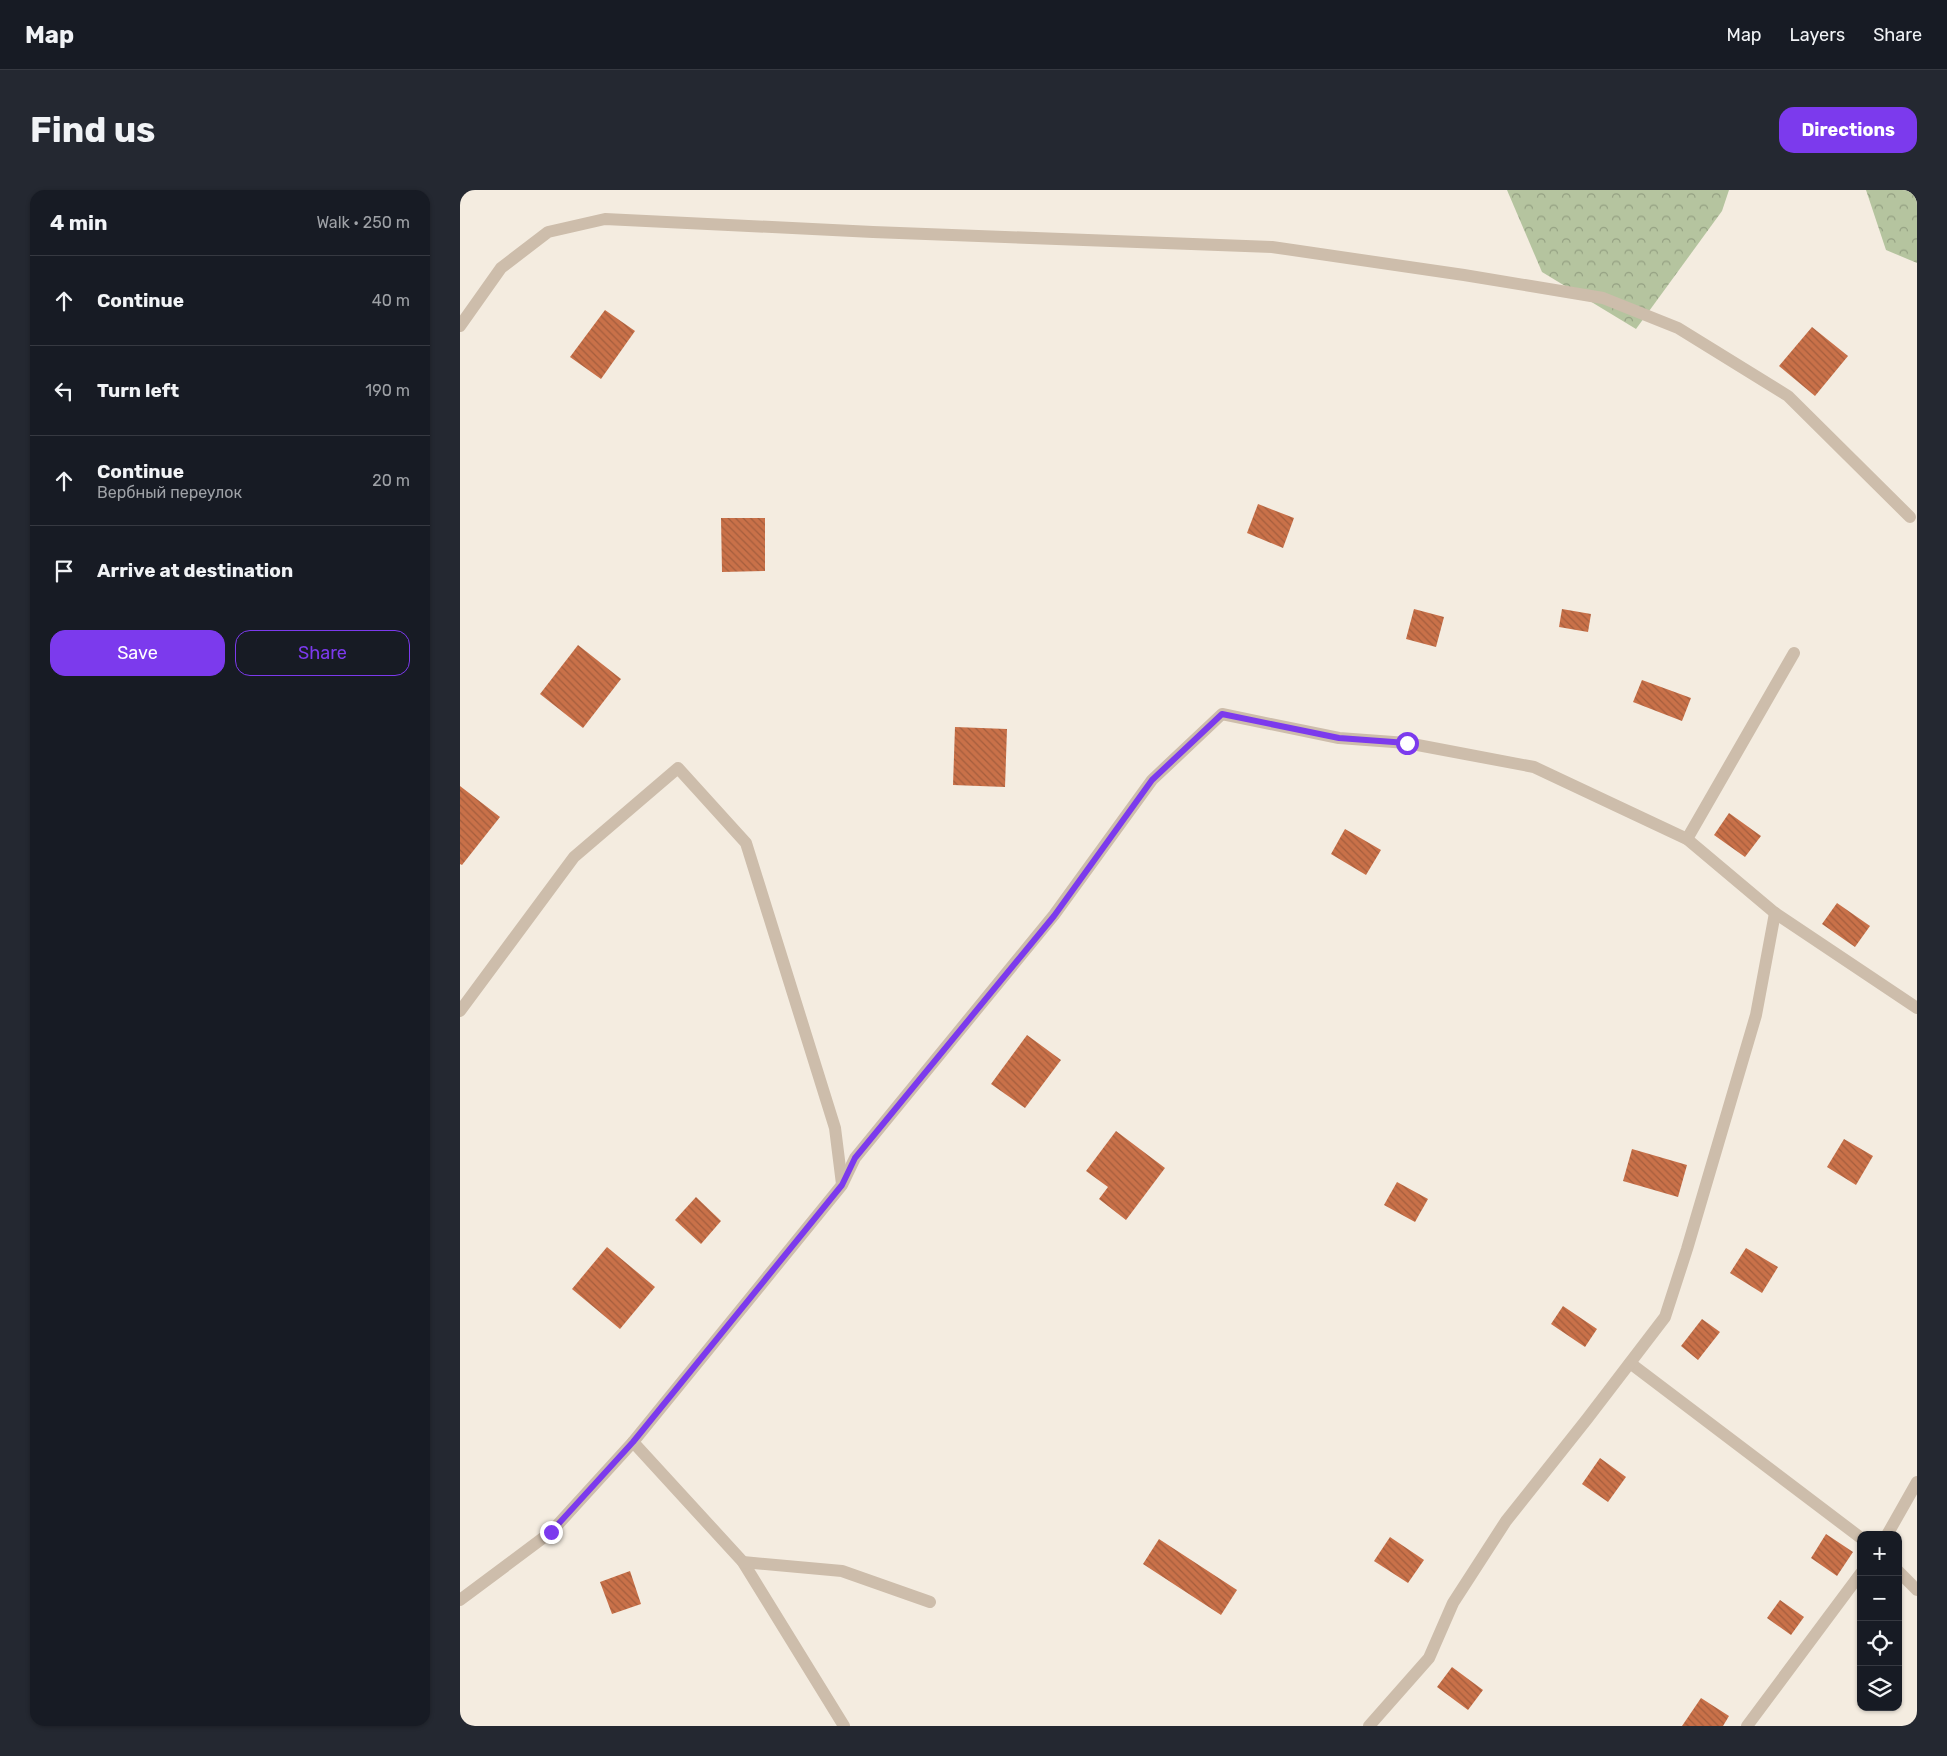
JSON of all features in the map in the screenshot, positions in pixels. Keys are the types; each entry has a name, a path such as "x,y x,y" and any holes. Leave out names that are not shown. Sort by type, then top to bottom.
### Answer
{"street":[{"path":"460,326 501,268 548,232 605,219 872,232 1272,247 1464,275 1602,298 1678,328 1788,396 1910,517"},
{"path":"1686,839 1794,653"},
{"path":"460,1600 551,1532 633,1442 842,1185 855,1158 1054,916 1152,780 1222,714 1339,738 1407,743 1534,767 1686,839 1775,913 1917,1008"},
{"path":"460,1011 574,857 678,768 746,842 835,1128 842,1185"},
{"path":"1369,1726 1429,1658 1453,1603 1506,1521 1665,1317 1756,1015 1775,913"},
{"path":"1630,1362 1857,1535"},
{"path":"633,1442 742,1562 844,1726"},
{"path":"1889,1531 1917,1482"},
{"path":"742,1562 842,1571 930,1602"},
{"path":"1746,1726 1859,1576"},
{"path":"1902,1576 1917,1590"}],"green space":[{"path":"1507,190 1729,190 1722,211 1636,329 1542,272"},
{"path":"1866,190 1917,190 1917,263 1886,250"}],"building":[{"path":"605,310 635,331 601,379 570,357"},
{"path":"1812,327 1848,356 1815,396 1779,366"},
{"path":"1258,504 1294,518 1283,548 1247,533"},
{"path":"721,518 765,518 765,571 722,572"},
{"path":"1414,609 1444,617 1436,647 1406,639"},
{"path":"1562,609 1591,614 1588,632 1559,627"},
{"path":"578,645 621,679 583,728 540,694"},
{"path":"1642,680 1691,698 1682,721 1633,702"},
{"path":"955,727 1007,729 1005,787 953,785"},
{"path":"460,786 500,817 462,865 460,864"},
{"path":"1729,813 1761,836 1745,857 1714,835"},
{"path":"1345,829 1381,850 1366,875 1331,854"},
{"path":"1837,903 1870,926 1855,947 1822,924"},
{"path":"1027,1035 1061,1060 1025,1108 991,1084"},
{"path":"1116,1131 1165,1168 1126,1220 1099,1199 1108,1187 1086,1171"},
{"path":"1844,1139 1873,1156 1856,1185 1827,1167"},
{"path":"1632,1149 1687,1165 1678,1197 1623,1181"},
{"path":"1397,1182 1428,1199 1415,1222 1384,1205"},
{"path":"696,1197 721,1221 701,1244 675,1220"},
{"path":"607,1247 655,1287 620,1329 572,1289"},
{"path":"1746,1248 1778,1267 1762,1293 1730,1273"},
{"path":"1563,1306 1597,1329 1585,1347 1551,1324"},
{"path":"1702,1319 1720,1332 1698,1360 1681,1346"},
{"path":"1600,1458 1626,1477 1608,1502 1582,1484"},
{"path":"1826,1534 1853,1552 1837,1576 1811,1558"},
{"path":"1390,1537 1424,1560 1408,1583 1374,1561"},
{"path":"1159,1539 1237,1590 1221,1615 1143,1564"},
{"path":"630,1571 641,1604 612,1614 600,1582"},
{"path":"1780,1600 1804,1617 1791,1635 1767,1618"},
{"path":"1452,1667 1483,1690 1468,1710 1437,1687"},
{"path":"1701,1698 1729,1716 1723,1726 1682,1726"}],"route":[{"path":"551,1532 633,1442 842,1185 855,1158 1054,916 1152,780 1222,714 1339,738 1407,743"}]}
